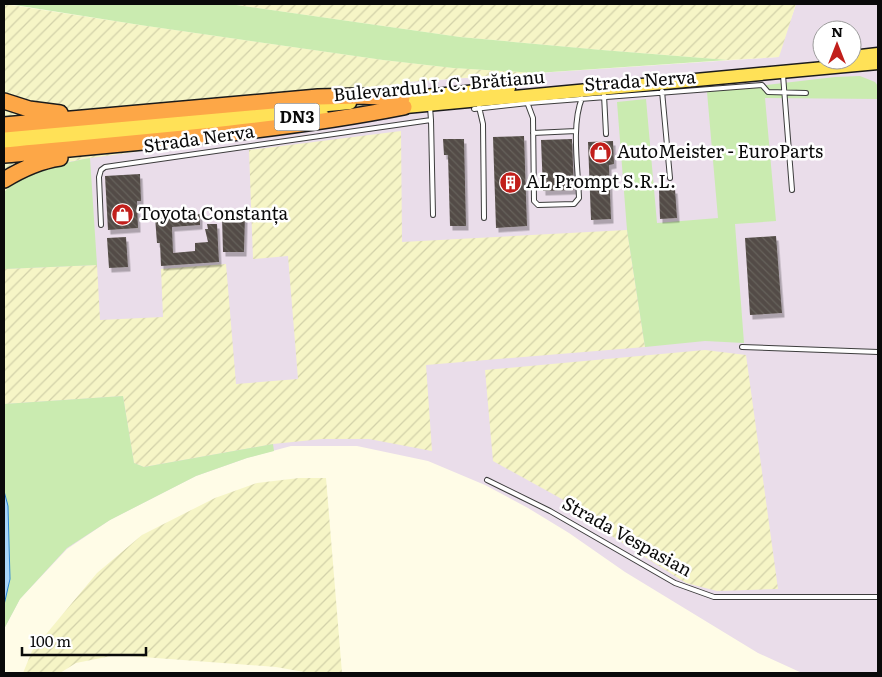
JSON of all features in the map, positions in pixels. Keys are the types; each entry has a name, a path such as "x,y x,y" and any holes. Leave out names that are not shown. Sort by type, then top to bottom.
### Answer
{"highway":[{"path":"4,125 318,97 359,96 403,103"},
{"path":"4,100 29,109 56,113 119,114"},
{"path":"4,155 345,119 403,103"},
{"path":"4,180 21,169 46,160 196,140 222,133"}],"main road":[{"path":"862,56 878,54"},
{"name":"Bulevardul I. C. Brătianu","path":"4,143 812,60"},
{"name":"Bulevardul I. C. Brătianu","path":"4,134 403,103 476,106 599,91 662,88 783,71 878,63"}],"lane":[{"path":"783,71 792,190"},
{"name":"Strada Nerva","path":"662,88 762,86 768,92 806,93"},
{"path":"662,88 670,178"},
{"path":"525,99 533,118 534,201 538,205 574,204 579,198 576,131 581,99 599,91 606,134"},
{"name":"Strada Nerva","path":"525,99 581,99 599,91"},
{"path":"430,105 434,215"},
{"path":"476,106 483,124 484,218"},
{"name":"Strada Nerva","path":"101,225 99,177 101,170 105,167 431,120"},
{"path":"533,133 576,131"},
{"path":"742,347 878,352"},
{"name":"Strada Vespasian","path":"487,480 550,511 675,583 714,597 878,597"}],"shaded area":[{"path":"796,4 878,4 878,673 802,673 758,653 625,572 569,533 485,485 428,461 357,446 291,446 247,458 196,476 110,520 67,549 20,599 4,629 4,192 49,165 88,158 409,115 405,82 778,57"}],"green space":[{"path":"4,4 383,60 453,68 536,73 405,82 409,115 49,165 15,181 4,192"},
{"path":"8,4 229,4 460,37 728,60 536,73 453,68 383,60"},
{"path":"229,4 796,4 779,57 728,60 460,37"},
{"path":"860,76 875,82 878,86 878,99 765,98 776,221 735,224 744,343 705,341 645,347 627,230 617,102 646,99 657,223 718,218 707,92 835,77"},
{"path":"401,131 402,242 627,230 645,347 426,365 432,451 369,439 322,439 273,444 144,467 134,463 123,396 4,404 4,269 97,265 100,320 163,317 161,269 226,264 236,384 298,379 288,256 253,259 249,150"},
{"path":"90,158 97,265 4,269 4,192 23,178 44,169"},
{"path":"705,350 746,355 778,589 717,591 686,583 607,533 607,524 493,461 485,370"},
{"path":"123,396 134,463 144,467 273,444 274,451 247,458 196,476 110,520 67,548 20,599 4,629 4,605 10,579 8,506 4,491 4,404"},
{"path":"299,478 326,478 342,673 310,673 276,667 116,655 76,663 60,673 23,673 32,651 97,573 142,535 215,498 257,483"}],"water":[{"path":"4,491 8,506 10,579 4,605"}],"building":[{"name":"AL Prompt S.R.L.","path":"524,136 527,226 496,228 493,137"},
{"path":"443,139 464,139 466,226 450,226 448,155 444,155"},
{"path":"572,139 574,190 543,191 541,140"},
{"path":"613,141 614,164 609,165 611,219 591,220 588,142"},
{"name":"Toyota Constanța","path":"140,174 141,201 137,201 138,228 108,230 105,176"},
{"path":"675,189 677,218 660,219 659,190"},
{"path":"172,209 172,216 200,214 200,225 172,227 173,253 195,251 195,243 208,242 205,229 208,229 207,224 217,224 219,262 161,266 160,243 157,243 155,217 161,216 161,210"},
{"path":"245,216 244,252 223,252 222,217"},
{"path":"776,236 782,313 750,315 745,238"},
{"path":"126,237 128,267 109,268 107,238"}],"place":[{"name":"AutoMeister - EuroParts","path":"601,152"},
{"name":"AL Prompt S.R.L.","path":"510,182"},
{"name":"Toyota Constanța","path":"122,214"}]}
